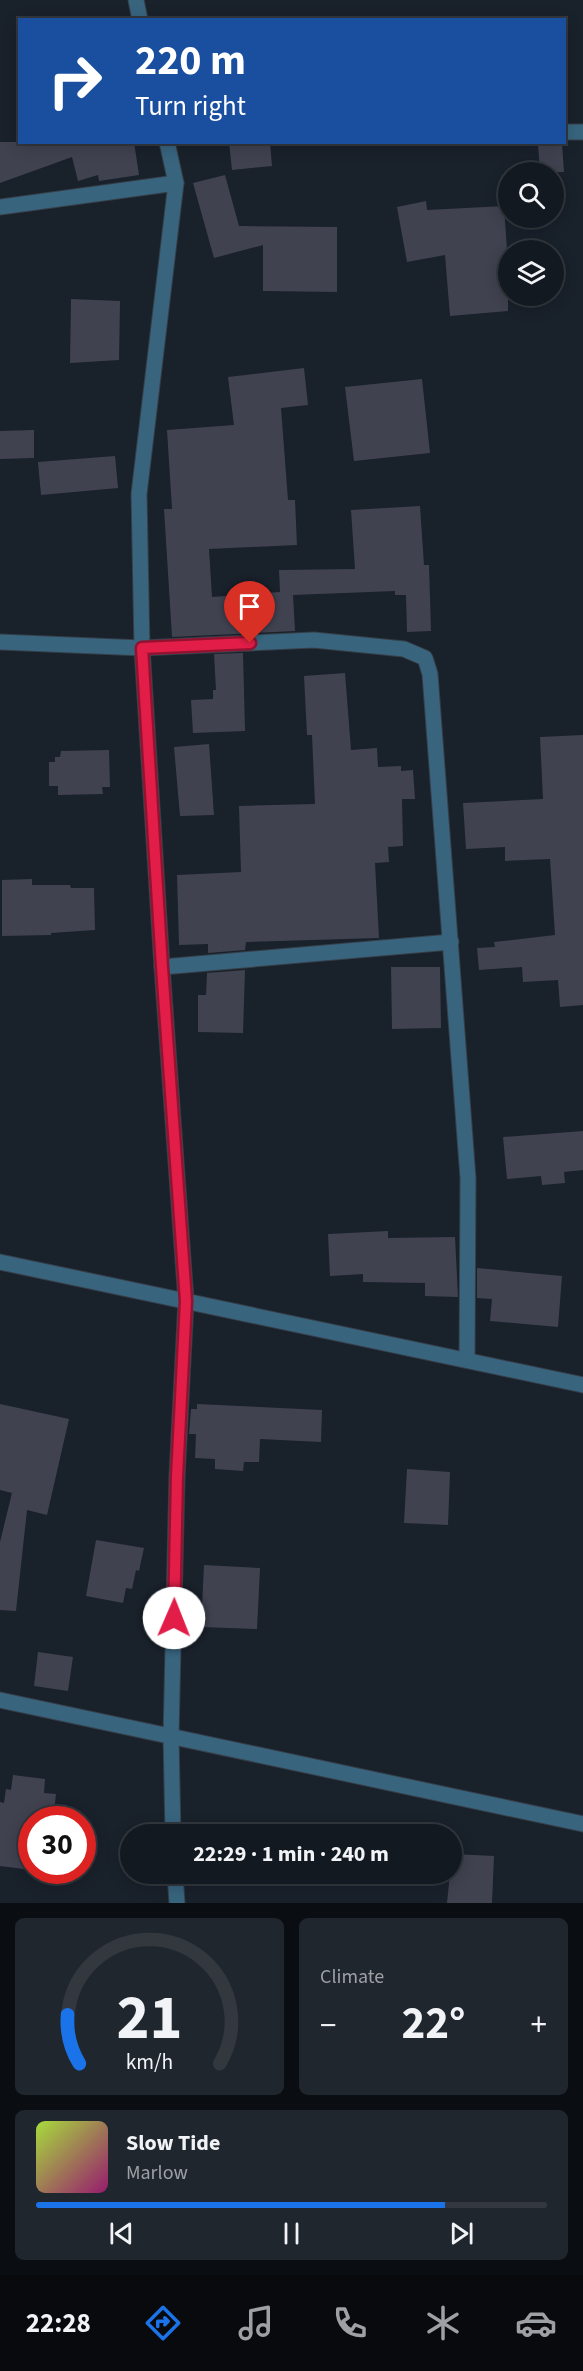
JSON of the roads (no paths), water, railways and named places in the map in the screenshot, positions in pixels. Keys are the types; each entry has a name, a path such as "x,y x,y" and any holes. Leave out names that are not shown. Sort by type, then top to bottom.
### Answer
{"street":[{"path":"136,0 140,18"},
{"path":"566,132 583,132"},
{"path":"167,144 176,183 139,494 142,648 186,1301 177,1476 171,1736 173,1824"},
{"path":"0,207 176,183"},
{"path":"0,642 142,648 314,640 404,649 425,658 430,674 468,1178 467,1360"},
{"path":"162,967 451,942"},
{"path":"0,1262 583,1384"},
{"path":"0,1700 583,1824"},
{"path":"176,1884 177,1903"}]}
